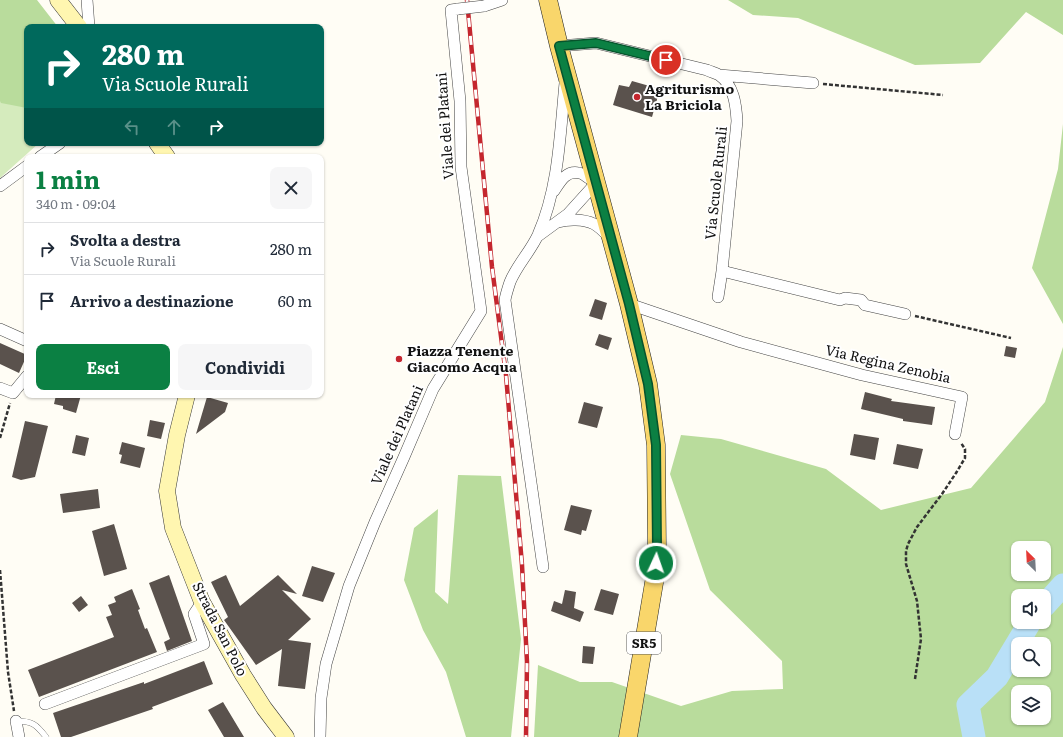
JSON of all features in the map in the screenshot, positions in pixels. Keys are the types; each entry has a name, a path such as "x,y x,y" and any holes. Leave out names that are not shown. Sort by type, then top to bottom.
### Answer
{"main road":[{"name":"SR5","path":"548,0 559,46 629,304 648,384 656,445 657,548 655,577 628,737"}],"street":[{"path":"58,0 77,24"},
{"path":"87,0 89,24"},
{"name":"Viale dei Platani","path":"320,737 321,698 326,664 349,586 433,389 481,311 461,167 460,101 453,6 484,6 502,0"},
{"path":"559,46 596,43 707,70 719,75 813,83"},
{"path":"543,567 505,300 510,282 537,236 550,198 560,138 566,72"},
{"name":"Via Scuole Rurali","path":"718,297 737,121 736,106 732,93 726,82 719,75"},
{"path":"44,154 56,146"},
{"path":"0,186 24,168"},
{"path":"537,236 568,214 596,183 580,172 568,174 560,182 550,198"},
{"path":"554,223 566,220 581,220 594,224 611,239"},
{"path":"722,271 840,300 845,298 862,300 866,306 905,314"},
{"name":"Via Regina Zenobia","path":"629,304 741,342 862,375 962,397 955,434"},
{"path":"0,329 24,339"},
{"path":"0,388 13,393 24,380"},
{"name":"Strada San Polo","path":"186,398 177,435 167,491 173,528 202,602 243,675 264,708 286,737"},
{"path":"45,704 204,644 194,614 202,602"},
{"path":"16,721 19,737"}],"lane":[{"path":"16,721 27,721 38,727 46,737"}],"path":[{"path":"813,83 943,95"},
{"path":"905,314 1011,338"},
{"path":"0,438 13,393"},
{"path":"915,679 921,640 917,601 906,564 906,551 917,527 956,474 965,458 965,448 955,434"},
{"path":"0,570 8,672 16,721"}],"green space":[{"path":"0,0 24,24 24,146 36,146 27,154 24,154 24,156 0,178"},
{"path":"0,0 37,0 56,24 24,24 24,107 1,103"},
{"path":"728,0 1063,0 1063,35 1026,12 980,63 915,65 798,18 753,15"},
{"path":"1063,124 1063,324 1032,268 1058,169"},
{"path":"1063,347 1063,737 534,737 538,665 580,682 612,682 681,706 732,691 783,689 782,661 710,590 670,474 681,435 721,439 826,469 881,510 971,488 1045,402"},
{"path":"458,475 501,476 521,639 511,737 466,737 446,672 423,630 404,580 414,528 438,509 435,592 448,604"}],"building":[{"name":"Agriturismo La Briciola","path":"632,81 660,89 652,117 613,105 619,85 629,87"},
{"path":"595,299 607,303 602,320 589,316"},
{"path":"599,334 612,338 608,350 595,345"},
{"path":"0,343 24,354 24,362 19,373 0,364"},
{"path":"1006,346 1017,348 1015,358 1004,356"},
{"path":"865,392 892,399 891,401 935,407 932,425 903,421 903,419 861,409"},
{"path":"55,398 80,398 76,413 63,409 63,406 54,404"},
{"path":"207,398 228,403 225,412 196,434"},
{"path":"584,402 603,407 597,428 578,423"},
{"path":"150,420 165,423 161,439 147,436"},
{"path":"25,421 48,426 35,477 21,480 12,477"},
{"path":"854,434 879,438 875,460 850,455"},
{"path":"76,435 89,438 85,456 72,453"},
{"path":"122,442 145,448 140,468 120,463 122,455 119,454"},
{"path":"897,444 923,449 918,469 893,464"},
{"path":"98,489 100,508 63,513 60,494"},
{"path":"571,505 592,510 586,531 582,530 581,535 564,530"},
{"path":"114,524 127,569 104,576 92,531"},
{"path":"312,566 335,573 323,602 302,596"},
{"path":"169,575 192,641 167,651 164,642 170,639 149,583"},
{"path":"226,575 240,606 278,575 297,594 282,590 311,619 288,640 311,643 305,689 278,686 282,649 256,665 224,620 228,617 211,582"},
{"path":"132,589 140,609 138,610 145,629 147,628 157,652 39,697 28,670 114,637 106,617 112,615 108,605 116,602 114,597"},
{"path":"601,589 619,594 613,615 594,610"},
{"path":"565,590 576,592 574,608 584,612 580,622 551,611 554,601 562,604"},
{"path":"81,596 88,605 79,612 72,603"},
{"path":"583,646 595,647 593,664 582,663"},
{"path":"204,661 213,684 152,707 153,709 71,737 61,737 53,713 144,682 144,684"},
{"path":"223,702 244,737 224,737 208,710"}],"waterway":[{"path":"1051,598 1063,585"},
{"path":"974,737 968,705 997,677 1026,629"}],"railway":[{"path":"467,0 492,267 506,375 522,565 527,662 526,737"}],"place":[{"name":"Agriturismo La Briciola","path":"637,97"},
{"name":"Piazza Tenente Giacomo Acqua","path":"399,359"}],"route":[{"path":"656,563 656,445 648,384 629,304 559,46 596,43 666,60"}]}
